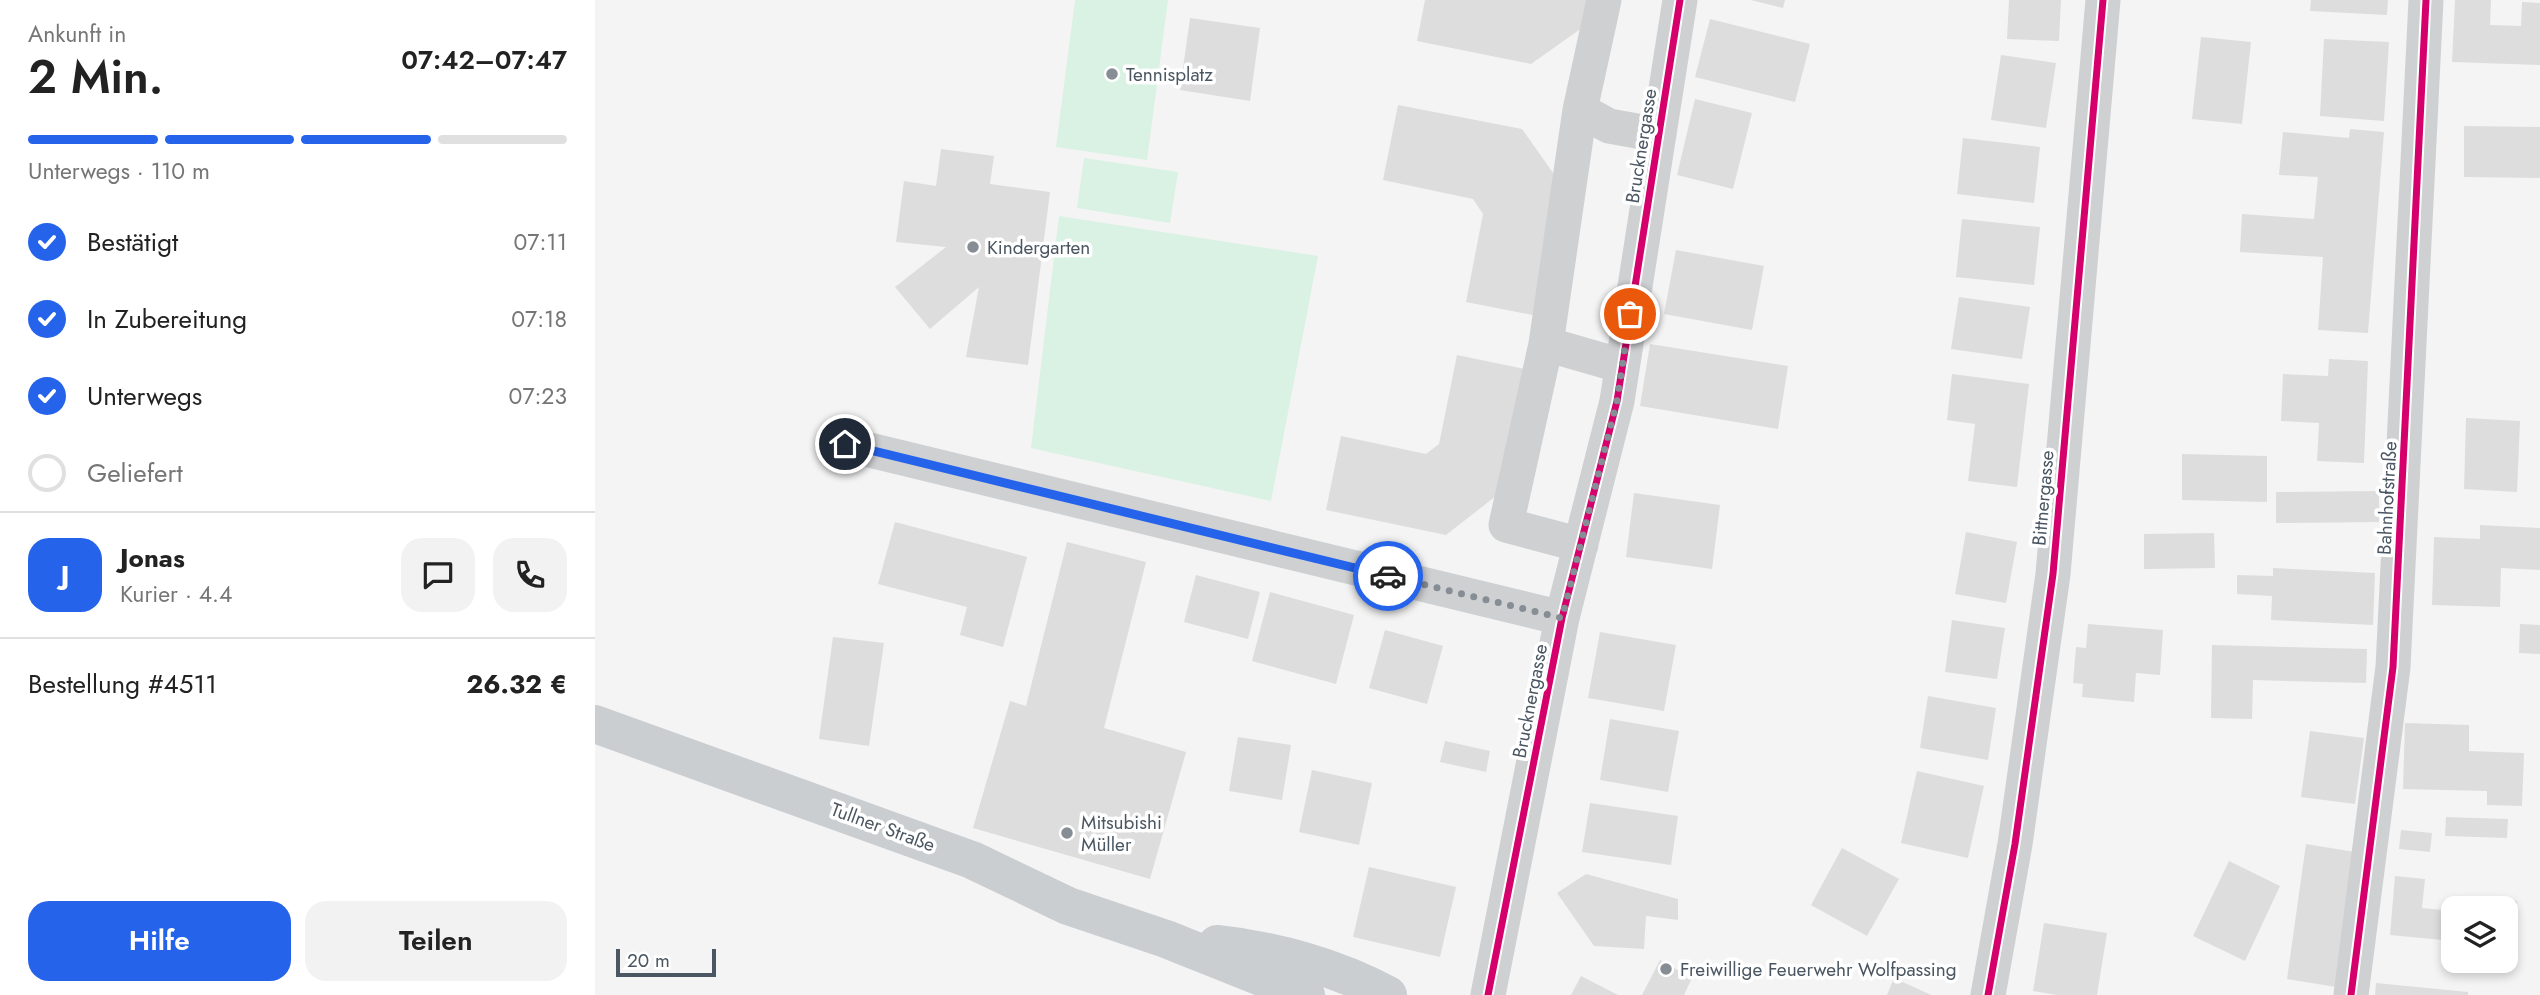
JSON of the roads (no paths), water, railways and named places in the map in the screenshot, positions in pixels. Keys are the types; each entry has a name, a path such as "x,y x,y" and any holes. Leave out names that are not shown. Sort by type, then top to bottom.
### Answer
{"main road":[{"name":"Tullner Straße","path":"595,724 972,860 1067,906 1166,939 1306,995"},
{"name":"Tullner Straße","path":"1166,939 1245,947 1280,954 1369,985 1388,995"}],"street":[{"path":"1581,545 1506,525 1546,344 1580,110 1604,0"},
{"name":"Brucknergasse","path":"1488,995 1562,618 1617,401 1680,0"},
{"name":"Bittnergasse","path":"1988,995 2015,844 2053,574 2103,0"},
{"name":"Bahnhofstraße","path":"2351,995 2393,667 2426,0"},
{"path":"1580,110 1609,126 1659,135"},
{"path":"1546,344 1622,366"},
{"path":"845,444 1562,618"}],"place":[{"name":"Tennisplatz","path":"1112,74"},
{"name":"Kindergarten","path":"973,247"},
{"name":"Mitsubishi Müller","path":"1067,833"},
{"name":"Freiwillige Feuerwehr Wolfpassing","path":"1666,969"}]}
